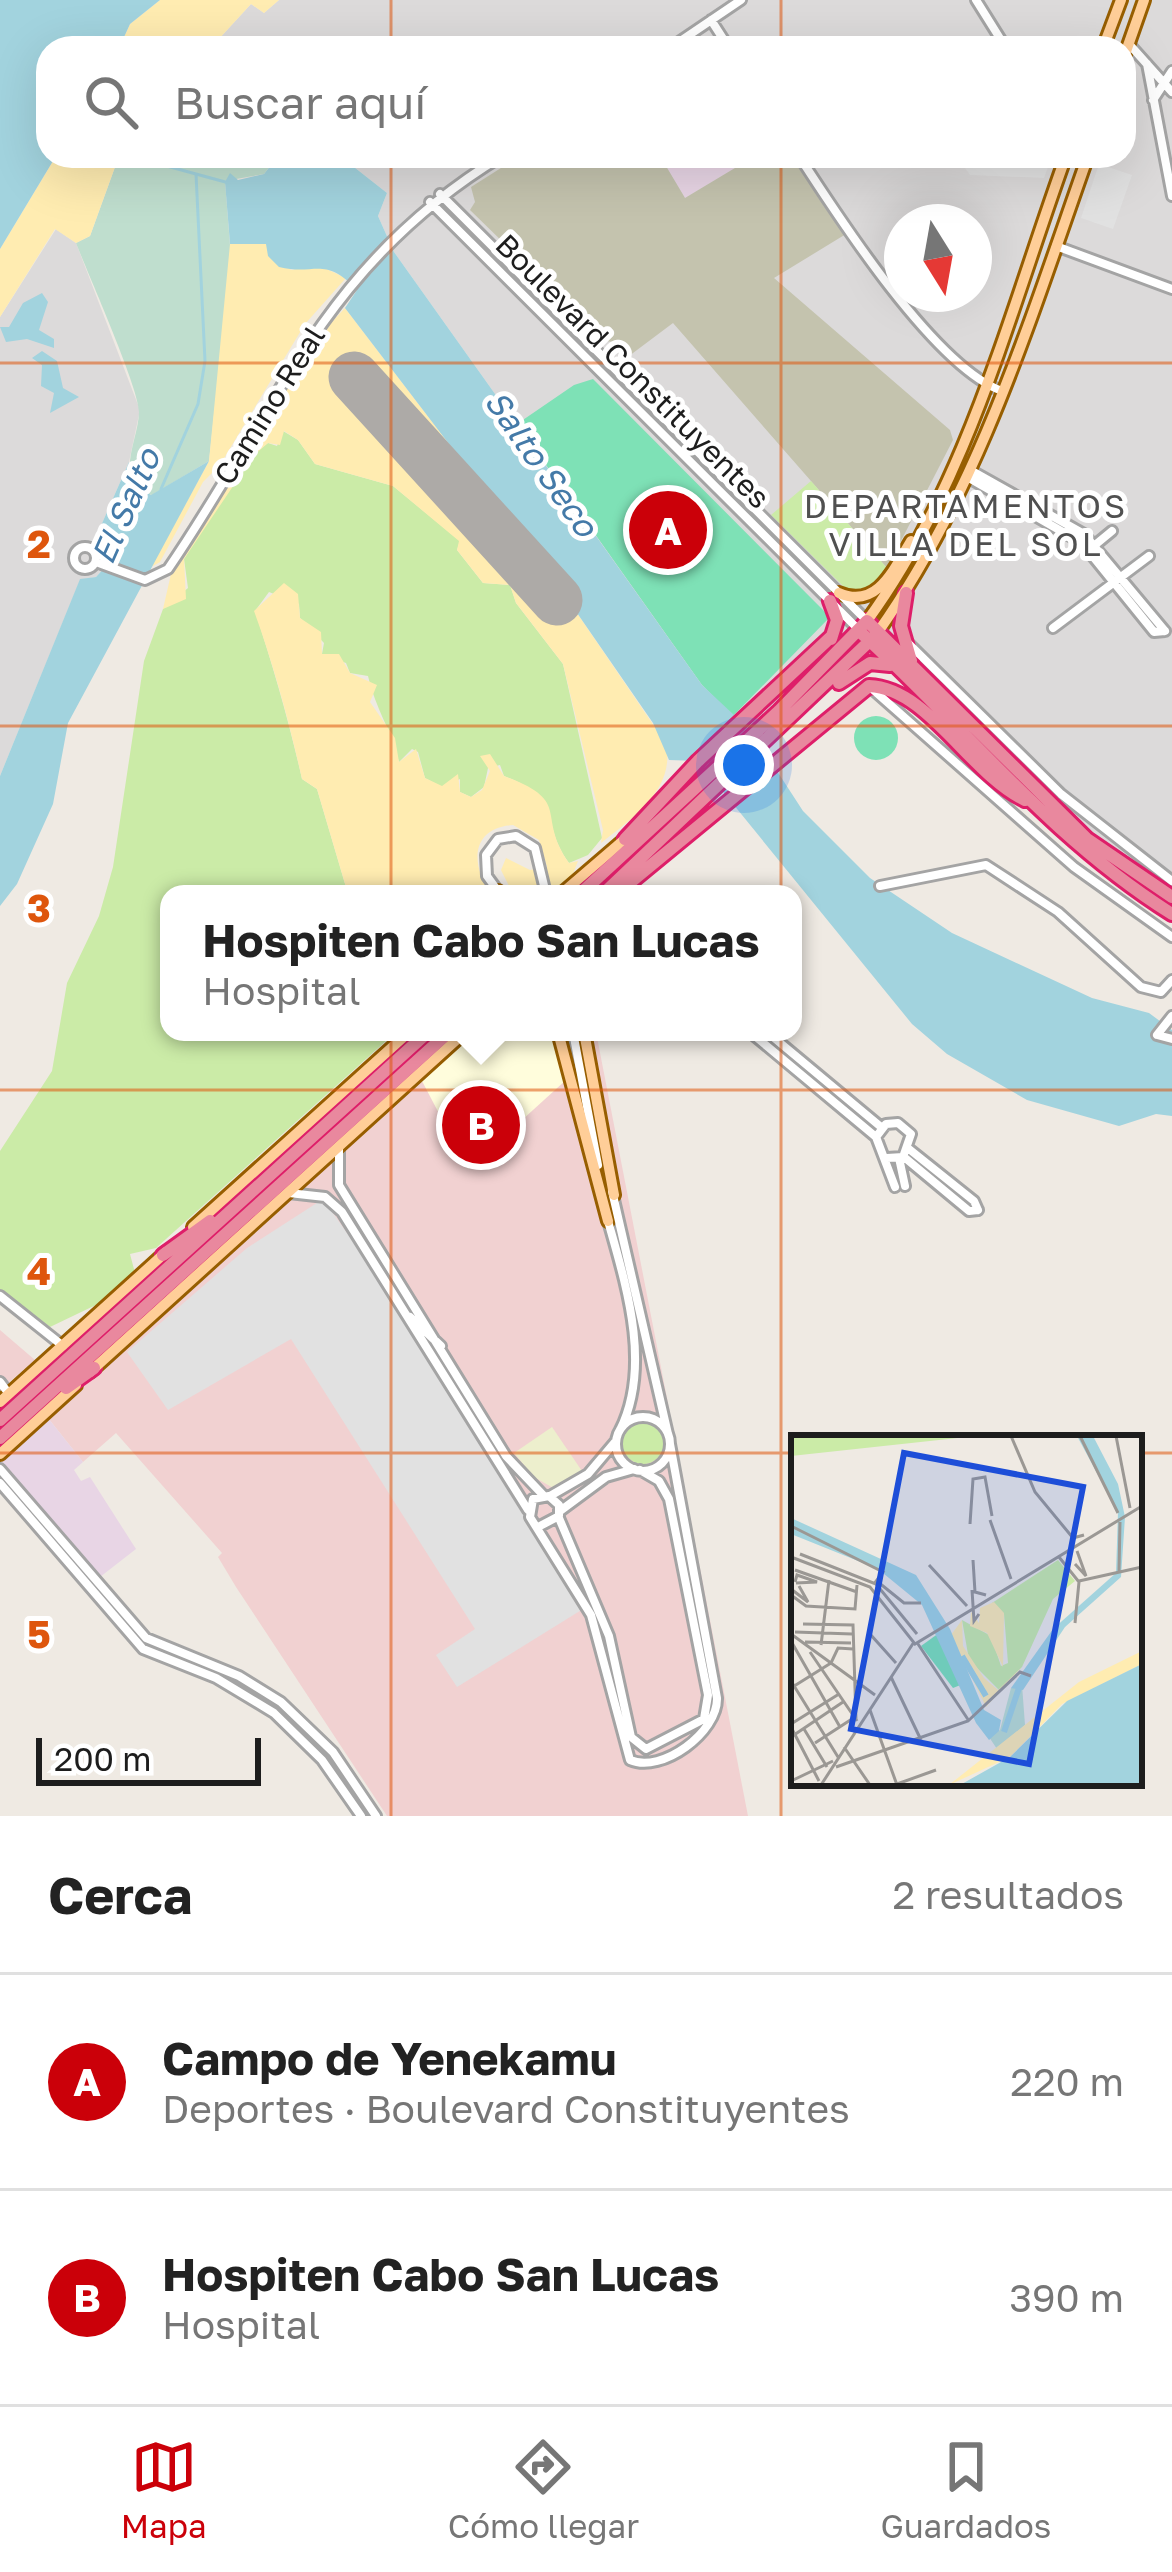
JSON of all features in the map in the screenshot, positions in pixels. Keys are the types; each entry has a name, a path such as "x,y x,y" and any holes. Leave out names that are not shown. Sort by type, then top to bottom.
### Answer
{"highway":[{"path":"789,716 862,666 882,662 906,667 906,593"},
{"path":"789,716 795,696 832,636 837,620 834,597"},
{"path":"795,696 862,626"},
{"name":"Boulevard Constituyentes","path":"862,626 1088,839 1172,897"},
{"path":"626,839 698,761 832,636"},
{"path":"591,885 874,637"},
{"name":"Boulevard Constituyentes","path":"906,667 1025,800 1112,874 1172,914"},
{"path":"628,885 869,686 901,693 988,778 1025,800"},
{"path":"626,839 670,817"},
{"path":"625,885 670,817"},
{"path":"612,885 643,855"},
{"path":"0,1438 6,1424 415,1041"},
{"path":"6,1424 439,1041"},
{"path":"163,1256 260,1185"},
{"path":"6,1424 94,1368"}],"main road":[{"path":"1107,36 1120,0"},
{"path":"1131,36 1143,1"},
{"path":"862,626 907,564 954,465 1062,168"},
{"path":"874,637 906,593 970,474 1084,168"},
{"path":"834,597 857,598 877,592 954,465"},
{"path":"572,885 626,839"},
{"path":"4,1398 399,1041"},
{"path":"0,1454 455,1041"},
{"path":"560,1041 608,1221"},
{"path":"586,1041 614,1195"}],"street":[{"path":"688,36 741,0"},
{"path":"976,0 998,36"},
{"path":"711,20 721,36"},
{"path":"1136,57 1172,92"},
{"path":"1147,64 1172,196"},
{"path":"1152,107 1161,81 1172,70"},
{"name":"Camino Real","path":"96,562 142,579 160,575 305,341 430,202 482,168"},
{"path":"807,168 864,257 985,385 1003,391"},
{"name":"Boulevard Constituyentes","path":"440,194 862,626"},
{"name":"Boulevard Constituyentes","path":"430,202 834,597"},
{"path":"1056,246 1172,289"},
{"path":"970,474 1093,547 1154,632 1168,628"},
{"path":"1093,547 1112,531"},
{"path":"1053,628 1149,556"},
{"path":"903,638 1061,794 1172,881"},
{"path":"869,686 1074,868 1172,938"},
{"path":"496,885 484,862 498,839 516,836 530,842 544,885"},
{"path":"880,886 986,865 1058,911 1141,987 1161,992 1172,980"},
{"path":"1172,1016 1157,1035 1172,1039"},
{"path":"529,1511 533,1499 587,1474 619,1432 632,1399 636,1361 575,1041"},
{"path":"761,1041 875,1137 900,1186 910,1134 903,1125 881,1127 778,1041"},
{"path":"832,1101 840,1091"},
{"path":"875,1137 881,1127"},
{"path":"287,1193 311,1193 337,1205 540,1526 596,1627 629,1760 651,1763 702,1734 714,1722 717,1698 669,1439 614,1195 595,1144"},
{"path":"339,1146 340,1185 506,1456 559,1514 609,1636 631,1737 640,1748 659,1746 704,1719 708,1695 672,1508 659,1481 620,1457 619,1432"},
{"path":"887,1158 904,1155 976,1202 978,1210 968,1209 904,1155"},
{"path":"0,1296 63,1346"},
{"path":"408,1317 442,1346"},
{"path":"0,1382 4,1398"},
{"path":"619,1432 644,1417 659,1422 669,1439"},
{"path":"540,1526 609,1475 660,1464 669,1439"},
{"path":"0,1469 146,1638 238,1676 281,1702 323,1740 376,1816"},
{"path":"0,1483 143,1649 216,1678 274,1713 322,1760 361,1816"}],"shaded area":[{"path":"279,0 1172,0 1172,906 1092,851 868,631 757,740 702,685 394,252 378,216 387,193 355,168 1136,168 1136,36 222,36 251,4 264,13"},
{"path":"115,168 269,168 264,174 225,181 231,258 209,461 152,495 140,490 130,471 137,399 76,243 90,236"},
{"path":"501,168 667,168 685,198 735,168 804,168 846,234 774,278 950,430 953,440 887,568 673,323 629,356 615,342 604,341 470,210 475,202 471,187"},
{"path":"667,168 735,168 685,198"},
{"path":"965,168 1048,168 1044,178 970,175"},
{"path":"1098,168 1132,175 1113,229 1081,218"},
{"path":"56,229 76,243 140,410 129,462 96,537 107,549 106,566 96,577 80,580 0,776 0,317"},
{"path":"462,1041 598,1041 748,1816 387,1816 236,1587 218,1557 222,1553 116,1433 83,1462 48,1418"},
{"path":"467,1041 555,1041 566,1080 468,1169 422,1081"},
{"path":"323,1199 386,1288 583,1609 457,1687 436,1655 475,1629 291,1339 168,1410 127,1352 247,1248"},
{"path":"0,1330 35,1360 0,1390"},
{"path":"48,1418 83,1462 74,1470 81,1481 90,1477 136,1549 100,1577 0,1462"},
{"path":"552,1427 582,1471 555,1489 534,1477 514,1453"}],"green space":[{"path":"593,379 830,617 733,716 702,685 517,424 574,385"},
{"path":"283,431 298,440 315,464 393,486 460,541 457,550 483,583 510,585 516,603 563,664 602,838 588,855 569,863 544,803 524,785 504,776 500,765 488,768 484,787 471,797 460,792 460,779 442,787 425,778 418,752 412,749 399,762 368,676 350,673 346,663 322,654 324,643 300,618 299,604 269,592 255,611 302,779 317,789 345,885 160,885 160,1041 386,1041 156,1248 130,1254 135,1273 100,1303 50,1327 0,1289 0,1151 52,1071 67,983 99,916 113,867 144,661 163,609 188,588 184,559 222,497 255,454 268,443 277,446"},
{"path":"811,481 887,568 869,588 844,587 771,515"},
{"path":"876,716 892,722 898,738 892,754 876,760 860,754 854,738 860,722"},
{"path":"643,1422 658,1428 664,1443 658,1458 643,1464 628,1458 622,1443 628,1428"}],"sand":[{"path":"160,0 279,0 264,13 251,4 222,36 124,36 130,24"},
{"path":"49,168 115,168 90,236 76,243 55,229 0,317 0,249"},
{"path":"230,244 267,244 291,270 318,265 346,278 305,324 220,465 203,482 160,562 151,567 209,461"},
{"path":"345,308 566,597 665,742 665,773 659,787 639,812 601,843 603,830 563,664 516,603 510,585 483,583 457,550 459,541 393,486 315,464 298,440 284,431 280,445 268,443 254,455 184,559 186,599 163,609 171,574 314,341"},
{"path":"284,583 298,594 300,618 321,632 322,654 339,654 350,673 377,685 370,702 395,738 399,762 416,749 425,778 442,786 458,774 460,792 471,797 482,790 490,771 480,756 490,754 504,776 546,802 559,846 569,863 578,861 573,874 561,885 508,885 501,870 506,858 530,870 547,867 539,840 513,825 488,833 482,841 478,861 486,885 345,885 317,789 302,779 254,611"}],"water":[{"path":"0,0 160,0 130,24 124,36 36,36 36,168 49,168 0,249"},
{"path":"269,168 355,168 387,193 378,216 394,252 702,685 751,731 803,811 870,878 952,933 1092,998 1149,1013 1172,1030 1172,1116 1156,1114 1119,1126 1027,1100 947,1054 912,1024 698,761 669,760 653,723 566,597 345,308 357,290 328,270 279,267 268,256 266,244 230,244 225,182 230,173 238,180 264,174"},
{"path":"42,293 48,302 39,330 54,339 54,348 27,339 6,342 0,327 9,327 23,303"},
{"path":"42,351 57,361 63,388 79,397 50,413 54,393 41,386 42,365 32,358"},
{"path":"209,461 68,723 53,804 17,884 0,906 0,776 80,579 96,577 106,566 107,549 96,537 129,462 134,484 151,495"}],"waterway":[{"name":"Salto Seco","path":"174,168 229,183"},
{"name":"El Salto","path":"161,489 198,404 205,361 196,174"}],"runway":[{"path":"354,377 557,600"}],"place":[{"name":"Campo de Yenekamu","path":"668,530"},
{"name":"Hospiten Cabo San Lucas","path":"481,1125"}],"district":[{"name":"DEPARTAMENTOS VILLA DEL SOL","path":"966,524"}]}
